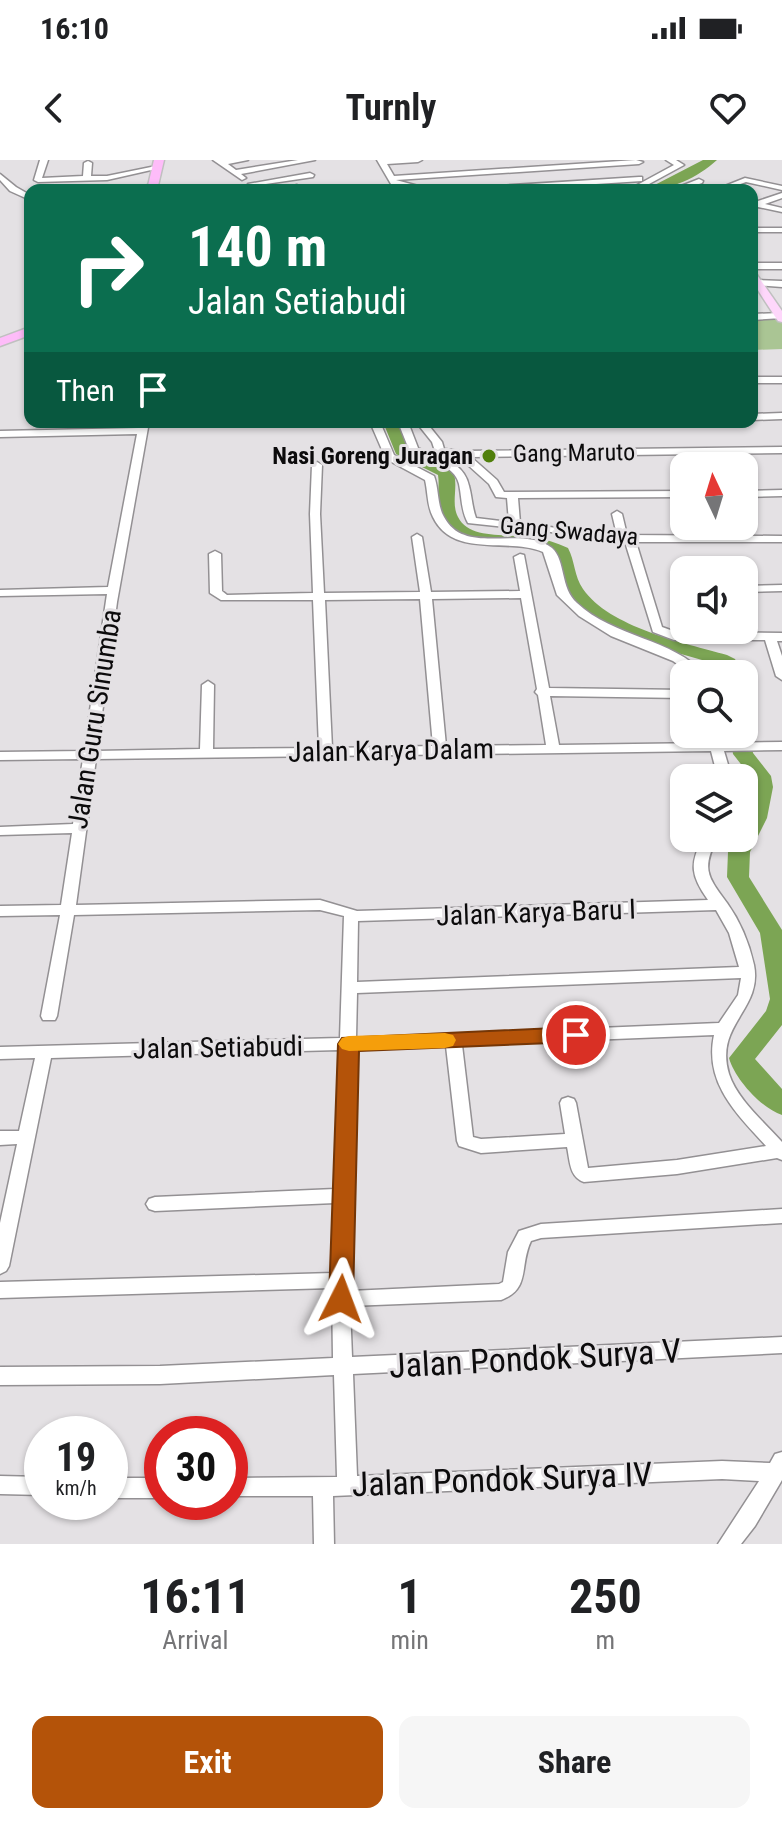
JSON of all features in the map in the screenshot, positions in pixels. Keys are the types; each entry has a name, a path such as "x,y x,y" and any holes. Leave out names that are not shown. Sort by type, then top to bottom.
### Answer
{"highway":[{"path":"153,184 158,164"},
{"path":"0,342 24,333"}],"main road":[{"path":"758,285 780,315"}],"street":[{"path":"44,160 38,180 111,178 158,164"},
{"path":"219,162 244,160"},
{"path":"234,173 311,160"},
{"path":"372,160 388,184"},
{"path":"399,184 390,178 382,161 418,160"},
{"path":"390,178 637,161 648,174 629,184"},
{"path":"219,162 252,184 310,175"},
{"path":"645,184 671,172 674,162"},
{"path":"87,179 88,163"},
{"path":"0,176 24,195"},
{"path":"568,184 639,179"},
{"path":"734,184 745,180 782,188"},
{"path":"693,184 699,181"},
{"path":"758,204 782,195"},
{"path":"758,206 782,210"},
{"path":"758,230 782,230"},
{"path":"758,266 782,266"},
{"path":"758,280 782,284"},
{"path":"758,317 780,315"},
{"path":"758,380 782,380"},
{"path":"758,417 782,416"},
{"path":"0,434 107,428"},
{"name":"Jalan Guru Sinumba","path":"49,1016 68,910 77,828 91,755 113,590 143,428"},
{"path":"378,428 390,457 430,478 440,521 450,531 466,539 535,545 547,550 552,555 558,585 565,598 592,622 677,660"},
{"name":"Gang Swadaya","path":"405,428 414,450 457,470 464,479 466,503 472,521 551,529 594,538 782,539"},
{"path":"426,428 437,442 440,452 462,454 493,482 498,494 670,494"},
{"name":"Gang Maruto","path":"462,454 782,450"},
{"path":"317,465 315,514 326,750"},
{"path":"758,494 782,493"},
{"path":"512,495 515,525"},
{"path":"617,514 653,623 663,633 670,635"},
{"path":"417,537 426,596 440,749"},
{"path":"215,554 216,591 219,596 320,598 525,594"},
{"path":"520,557 553,748"},
{"path":"758,589 782,588"},
{"path":"0,593 113,590"},
{"path":"776,637 782,676"},
{"path":"206,752 208,685"},
{"path":"541,692 670,694"},
{"name":"Jalan Karya Dalam","path":"0,756 670,744"},
{"name":"Jalan Karya Dalam","path":"758,744 782,746"},
{"path":"0,831 77,828"},
{"path":"701,852 699,873 734,926 748,972 743,1004 723,1029 719,1064 723,1076 781,1152"},
{"name":"Jalan Karya Baru I","path":"0,911 320,905 351,913 351,916 721,905"},
{"path":"347,1485 342,1290 351,916"},
{"path":"348,988 748,972"},
{"name":"Jalan Setiabudi","path":"0,1053 349,1044 723,1029"},
{"path":"453,1040 465,1141 481,1146 574,1140"},
{"path":"0,1266 44,1051"},
{"path":"568,1103 580,1170 584,1175 781,1152"},
{"path":"0,1138 26,1137"},
{"path":"155,1204 345,1196"},
{"path":"0,1290 501,1292 511,1287 517,1252 525,1236 541,1231 782,1216"},
{"name":"Jalan Pondok Surya V","path":"0,1376 160,1375 782,1345"},
{"path":"728,1544 748,1519 778,1467"},
{"name":"Jalan Pondok Surya IV","path":"248,1487 323,1487 778,1467"},
{"path":"0,1485 24,1486"},
{"path":"323,1487 324,1544"}],"green space":[{"path":"778,317 782,323 782,349 758,350 758,318"}],"waterway":[{"path":"668,184 711,160"},
{"path":"393,428 402,451 446,472 448,516 459,530 486,538 534,542 562,552 567,577 577,594 611,621 657,640 722,660"},
{"path":"742,748 743,754 761,776 762,787 756,818 739,852 738,877 772,933 782,999 777,1014 742,1058 745,1068 782,1105"}],"slow traffic":[{"path":"349,1044 445,1040"}],"place":[{"name":"Nasi Goreng Juragan","path":"489,456"}],"route":[{"path":"341,1299 349,1044 576,1035"}]}
